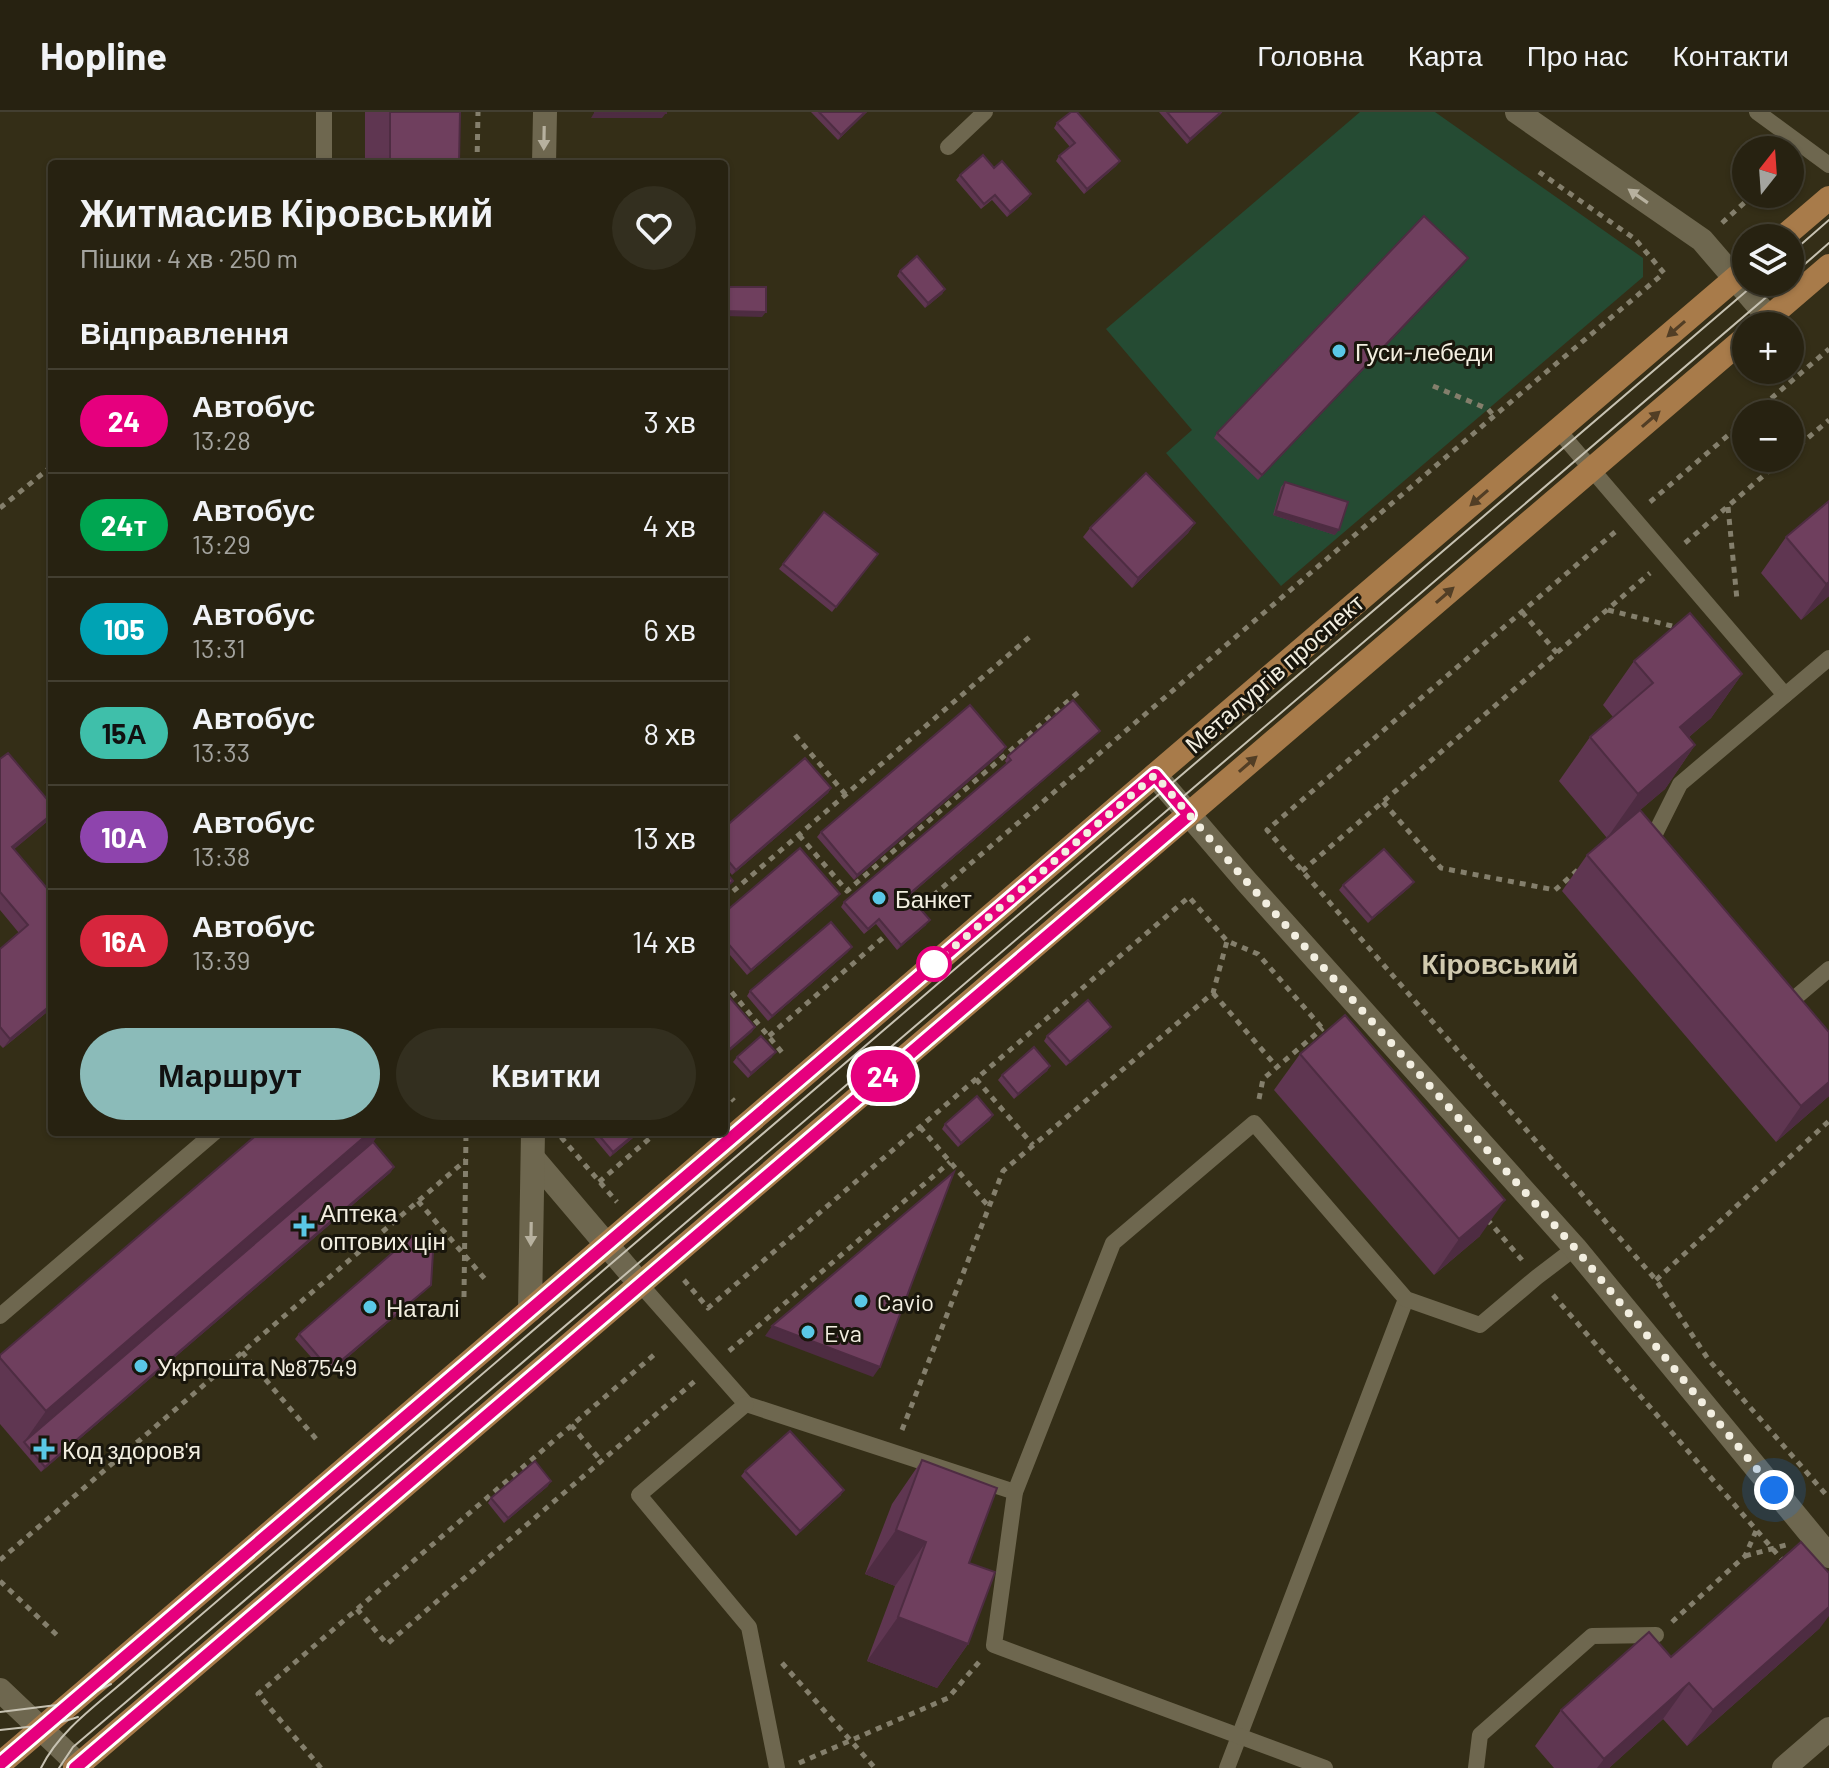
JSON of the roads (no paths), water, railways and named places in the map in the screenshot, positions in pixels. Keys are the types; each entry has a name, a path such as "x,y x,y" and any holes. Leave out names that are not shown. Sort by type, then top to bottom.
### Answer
{"main road":[{"path":"1798,224 1829,198"},
{"path":"1776,312 1829,266"},
{"name":"Металургів проспект","path":"6,1760 1732,281"},
{"path":"77,1767 1732,349"}],"street":[{"path":"544,160 545,112"},
{"path":"1517,112 1702,240 1732,265"},
{"path":"1155,775 1575,1248 1829,1556"},
{"path":"530,1310 533,1136"},
{"path":"533,1158 640,1284"},
{"path":"0,1690 77,1767"},
{"path":"1784,1768 1829,1729"}],"lane":[{"path":"324,112 324,160"},
{"path":"948,147 985,112"},
{"path":"1757,112 1829,165"},
{"path":"1558,430 1785,695"},
{"path":"1671,865 1651,842 1680,784 1829,658"},
{"path":"1789,1003 1829,969"},
{"path":"1325,1768 994,1645 1015,1492 1113,1243 1254,1123 1406,1299 1480,1325 1575,1248"},
{"path":"0,1316 210,1136"},
{"path":"640,1284 746,1404 1015,1492"},
{"path":"1227,1768 1406,1299"},
{"path":"746,1404 639,1495 749,1627 777,1768"},
{"path":"1476,1768 1480,1735 1592,1636 1656,1635"}],"tram line":[{"path":"1804,242 1829,220"},
{"path":"1804,265 1829,243"},
{"path":"41,1768 59,1741 95,1706 1741,296"},
{"path":"59,1768 73,1747 1768,296"},
{"path":"0,1712 65,1704 111,1684"},
{"path":"0,1730 55,1724 78,1717"}],"place":[{"name":"Гуси-лебеди","path":"1339,351"},
{"name":"Банкет","path":"879,898"},
{"name":"Аптека оптових цін","path":"304,1226"},
{"name":"Cavio","path":"861,1301"},
{"name":"Наталі","path":"370,1307"},
{"name":"Eva","path":"808,1332"},
{"name":"Укрпошта №87549","path":"141,1366"},
{"name":"Код здоров'я","path":"44,1449"}],"district":[{"name":"Кіровський","path":"1500,963"}]}
